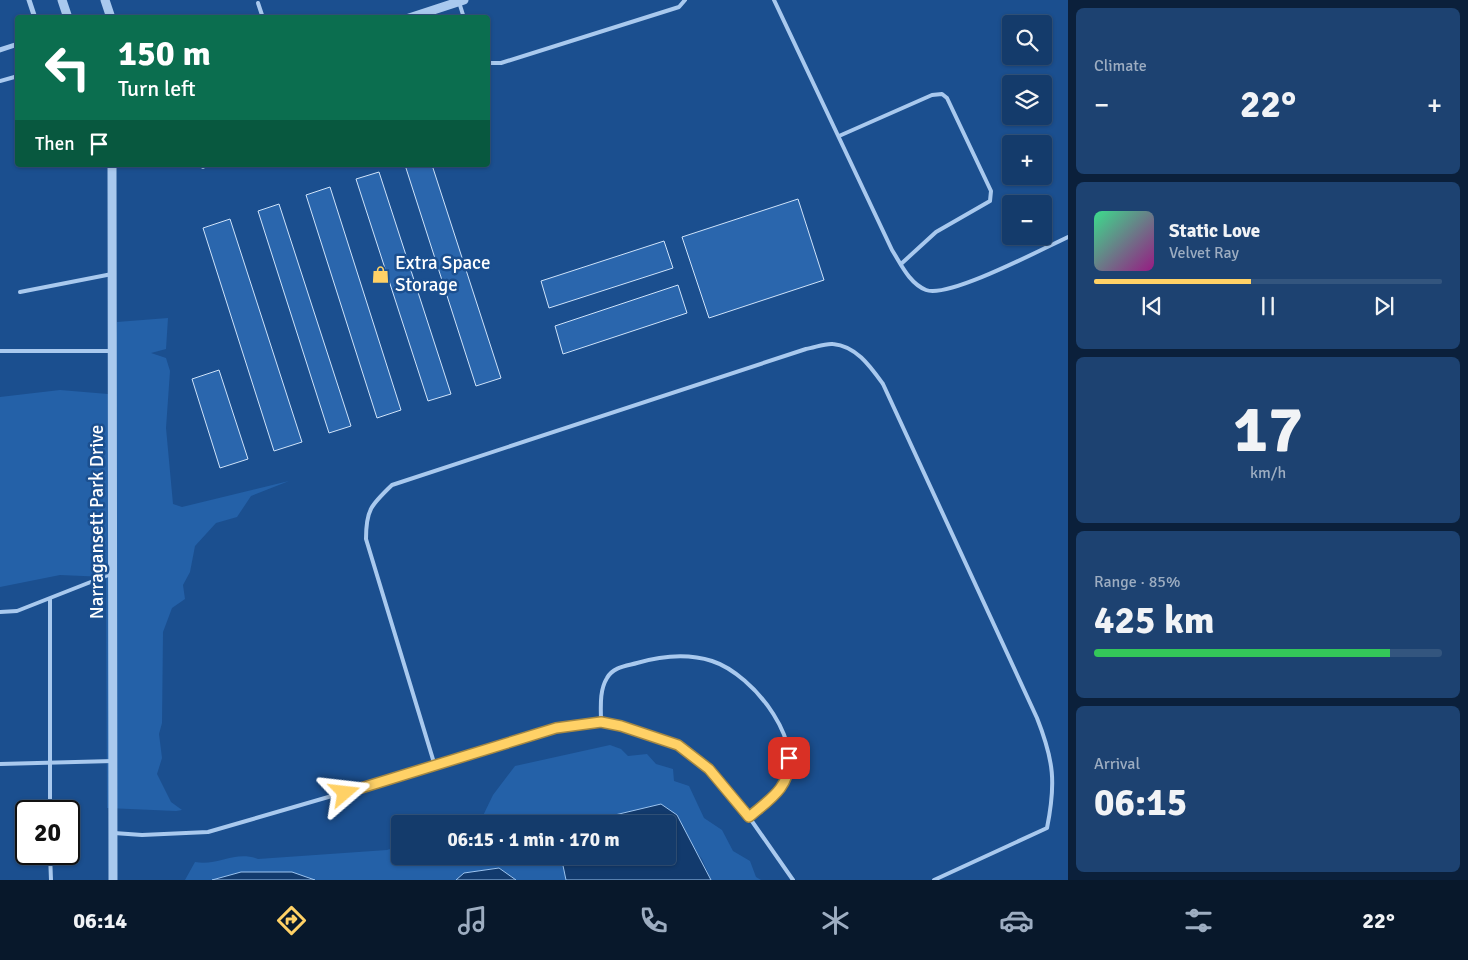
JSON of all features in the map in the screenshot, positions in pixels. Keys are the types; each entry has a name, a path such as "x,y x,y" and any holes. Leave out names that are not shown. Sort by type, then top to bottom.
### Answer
{"street":[{"path":"29,0 34,15"},
{"path":"62,0 67,15"},
{"path":"105,0 110,15"},
{"path":"418,15 462,1"},
{"path":"0,50 15,45"},
{"name":"Narragansett Park Drive","path":"112,167 114,351 113,880"}],"lane":[{"path":"490,63 501,63 679,6 685,0"},
{"path":"774,0 892,250 912,281 928,291 950,289 971,282 1068,237"},
{"path":"462,1 464,15"},
{"path":"258,3 262,15"},
{"path":"0,81 15,77"},
{"path":"839,136 932,95 942,94 947,98 991,191 990,201 936,232 901,264"},
{"path":"20,292 112,274"},
{"path":"435,766 366,539 366,518 376,501 392,485 806,350 831,344 850,349 868,364 884,384 1037,718 1053,768 1047,828 934,880"},
{"path":"0,351 114,351"},
{"path":"0,612 17,611 114,573"},
{"path":"50,599 50,800"},
{"path":"601,722 602,690 608,676 616,669 650,659 681,655 712,661 726,667 755,689 776,717 788,746 790,770 781,790 749,817"},
{"path":"114,833 142,836 208,832 435,766 556,728 601,722 621,726 678,745 709,769 749,817 793,880"},
{"path":"0,764 113,761"},
{"path":"50,865 51,880"}],"shaded area":[{"path":"168,318 166,349 151,353 166,358 170,371 166,428 173,504 182,507 289,481 251,496 237,517 216,523 195,546 190,572 183,585 185,599 172,608 163,632 162,723 159,734 162,758 157,774 171,802 182,810 107,808 106,577 60,575 0,587 0,397 60,390 108,394 112,390 117,322"},
{"path":"610,745 621,749 628,756 647,754 656,764 673,769 674,781 689,786 704,818 722,830 733,851 750,861 756,877 761,880 711,880 702,859 676,824 676,815 669,815 661,804 615,815 483,815 493,795 515,766"},
{"path":"661,804 677,815 711,880 566,880 563,865 676,865 676,815 615,815"},
{"path":"391,849 391,865 563,865 566,880 516,880 499,868 464,873 456,880 315,880 292,872 241,872 212,880 185,880 195,862 212,862 242,856 258,859"},
{"path":"499,868 516,880 456,880 464,873"},
{"path":"241,872 292,872 315,880 212,880"}],"building":[{"path":"406,167 433,167 501,378 476,386"},
{"path":"379,172 451,394 428,401 356,179"},
{"path":"330,187 401,410 377,418 306,195"},
{"path":"798,199 824,280 709,318 682,237"},
{"path":"279,204 351,426 329,433 258,211"},
{"path":"230,219 302,442 274,451 203,228"},
{"path":"664,241 673,268 549,308 541,281"},
{"path":"678,285 687,313 563,354 555,326"},
{"path":"219,370 248,459 220,468 192,379"}],"place":[{"name":"Extra Space Storage","path":"381,274"}],"route":[{"path":"345,793 556,728 601,722 621,726 678,745 709,769 749,817 781,790 790,770 789,758"}]}
